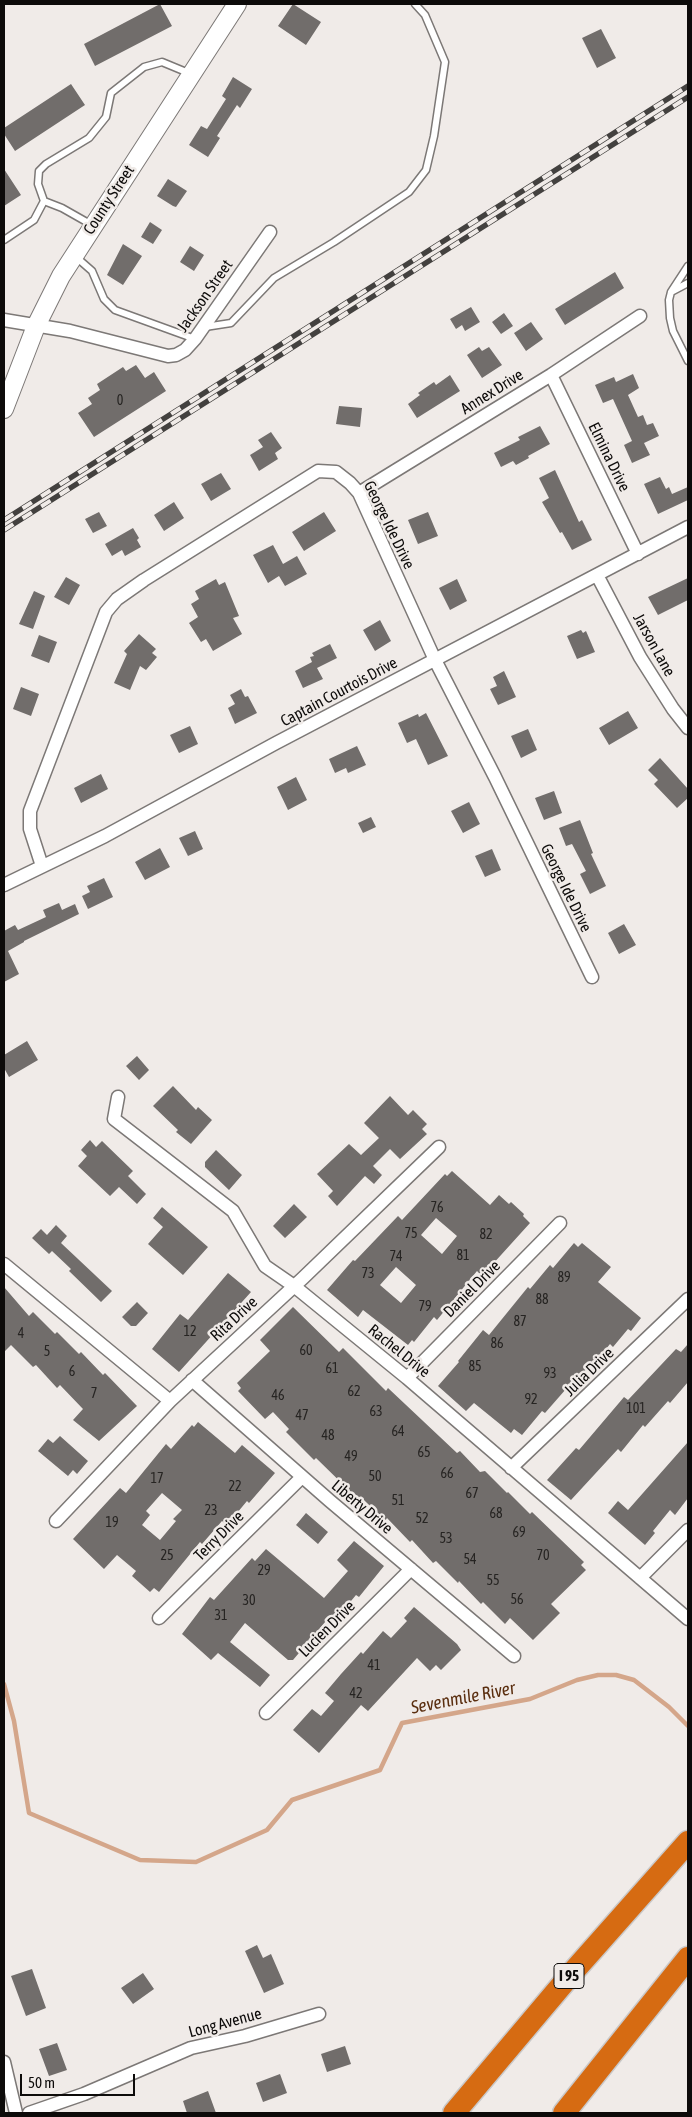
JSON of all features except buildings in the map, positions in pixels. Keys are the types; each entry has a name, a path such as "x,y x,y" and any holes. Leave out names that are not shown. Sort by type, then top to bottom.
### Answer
{"highway":[{"name":"I 95","path":"454,2113 572,1973 688,1842"},
{"path":"564,2113 688,1958"}],"main road":[{"name":"County Street","path":"4,410 36,326 73,254 237,4"}],"street":[{"name":"Jackson Street","path":"4,320 70,331 168,356 176,355 185,350 195,339 270,232"},
{"name":"Annex Drive","path":"359,493 551,374 640,316"},
{"name":"Elmina Drive","path":"551,374 638,554"},
{"name":"George Ide Drive","path":"42,866 30,829 30,811 106,612 117,600 144,580 318,471 336,472 359,493 434,660 495,777 592,977"},
{"name":"Captain Courtois Drive","path":"4,885 105,836 688,527"},
{"name":"Jarson Lane","path":"597,575 640,656 673,710 688,728"},
{"name":"Rachel Drive","path":"118,1097 114,1119 233,1211 265,1266 294,1286 408,1378 688,1619"},
{"name":"Rita Drive","path":"56,1521 170,1400 294,1286 439,1147"},
{"name":"Daniel Drive","path":"408,1378 560,1223"},
{"path":"4,1264 170,1400"},
{"name":"Julia Drive","path":"511,1468 688,1299"},
{"name":"Liberty Drive","path":"192,1380 302,1477 514,1656"},
{"name":"Terry Drive","path":"159,1618 302,1477"},
{"path":"640,1578 688,1530"},
{"name":"Lucien Drive","path":"266,1713 411,1569"},
{"name":"Long Avenue","path":"29,2113 84,2094 191,2048 245,2036 319,2014"},
{"path":"4,2062 16,2113"}],"lane":[{"path":"204,327 231,323 274,278 334,242 409,192 426,170 434,136 445,62 424,15 415,4"},
{"path":"4,240 34,220 44,201 38,184 39,171 46,164 89,138 106,117 111,93 144,67 162,62 191,74"},
{"path":"44,201 62,208 92,225"},
{"path":"73,254 92,271 104,299 115,310 195,339"},
{"path":"688,266 671,292 669,300 673,331 688,361"},
{"path":"671,292 688,283"}],"waterway":[{"name":"Sevenmile River","path":"4,1684 14,1721 29,1813 140,1860 196,1862 267,1830 292,1800 380,1770 402,1723 530,1699 577,1680 598,1675 616,1675 634,1680 669,1707 688,1726"}],"railway":[{"path":"4,520 688,86"},
{"path":"4,530 688,97"}]}
